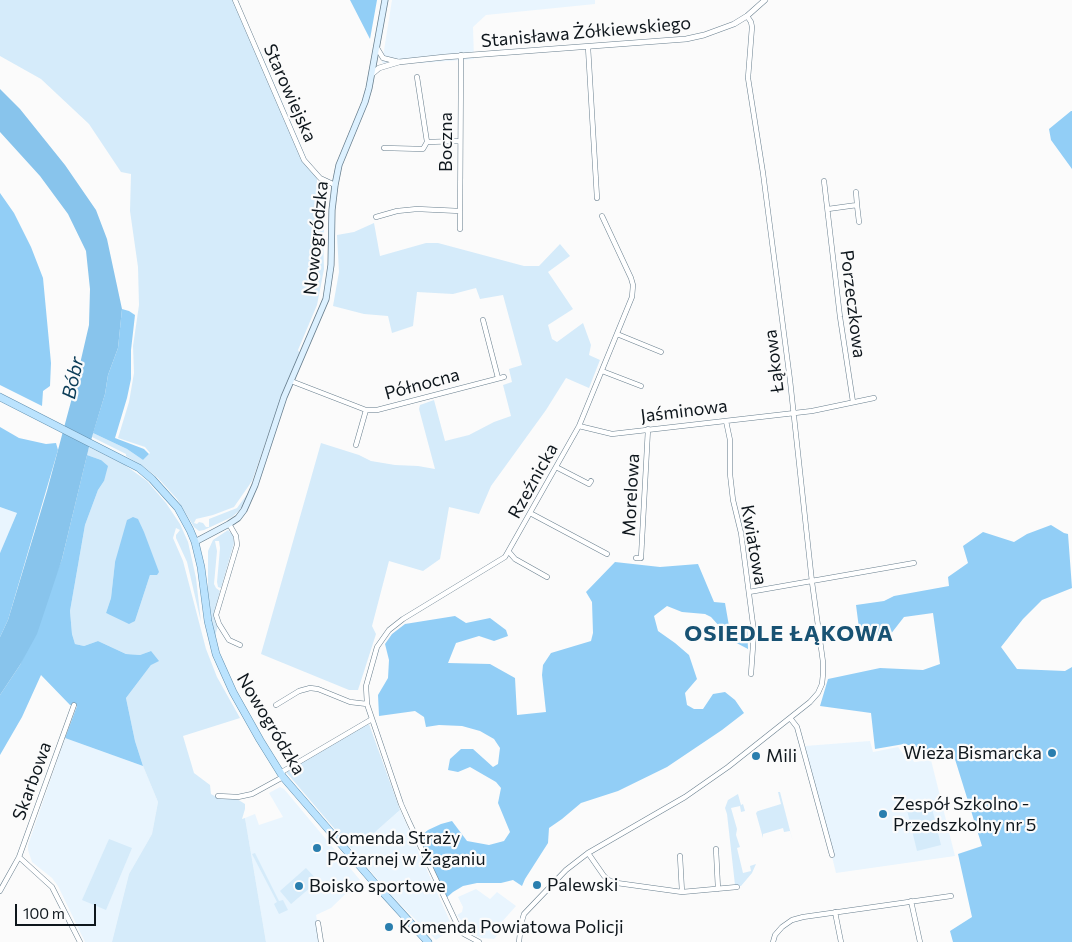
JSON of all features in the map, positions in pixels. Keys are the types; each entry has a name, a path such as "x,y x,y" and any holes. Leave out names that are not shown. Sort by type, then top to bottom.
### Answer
{"main road":[{"name":"Nowogródzka","path":"386,0 365,102 340,165 335,185 332,210 331,265 326,299 291,381 244,510 238,518 229,524 195,542 201,567 208,621 217,659 241,708 282,775 428,942"},
{"path":"0,397 139,468 170,498 184,517 195,542"}],"street":[{"name":"Starowiejska","path":"235,0 304,160 320,178 335,185"},
{"name":"Stanisława Żółkiewskiego","path":"372,74 378,68 399,62 686,39 718,31 747,16 765,0"},
{"name":"Łąkowa","path":"747,16 752,27 748,78 764,173 794,413 823,674 818,693 790,718"},
{"path":"588,47 597,198"},
{"path":"377,48 383,58 399,62"},
{"name":"Boczna","path":"460,229 461,56"},
{"path":"384,148 423,149 427,142 417,77"},
{"path":"427,142 460,141"},
{"name":"Porzeczkowa","path":"824,181 840,317 853,402"},
{"path":"856,192 859,222"},
{"path":"828,209 857,205"},
{"path":"376,216 417,208 460,211"},
{"name":"Rzeźnicka","path":"479,942 464,934 456,922 402,804 367,704 365,693 378,647 388,630 506,557 579,426 631,302 633,284 602,216"},
{"name":"Północna","path":"291,381 366,410 385,409 501,377 483,320"},
{"path":"617,334 660,352"},
{"path":"602,370 641,386"},
{"name":"Jaśminowa","path":"579,426 612,434 794,413 874,398"},
{"path":"356,445 366,410"},
{"name":"Kwiatowa","path":"726,420 730,440 730,474 733,500 741,533 754,632 751,674"},
{"name":"Morelowa","path":"636,558 641,558 648,429"},
{"path":"556,467 590,484 591,481"},
{"path":"530,513 607,554"},
{"path":"229,524 236,536 237,545 216,615 229,640 240,645"},
{"path":"509,552 515,559 547,577"},
{"path":"748,592 914,563"},
{"path":"276,705 299,691 310,688 318,689 350,702 367,704"},
{"name":"Skarbowa","path":"0,891 19,858 74,705"},
{"path":"519,942 520,924 524,914 566,870 588,853 685,797 790,718 800,735 832,855"},
{"path":"218,796 252,794 372,719"},
{"path":"716,849 718,889"},
{"path":"588,853 604,876 610,881 682,892 736,887"},
{"path":"680,856 682,892"},
{"path":"19,858 52,887 80,942"},
{"path":"773,942 775,935 792,920 835,912 952,896"},
{"path":"911,902 920,942"},
{"path":"835,912 842,942"},
{"path":"318,923 321,942"}],"shaded area":[{"path":"0,0 233,0 261,53 310,167 317,175 317,196 325,222 323,238 324,269 317,305 298,350 300,354 281,398 252,481 234,507 196,519 194,523 203,523 206,527 209,527 209,519 237,508 248,493 246,499 240,510 232,517 204,530 199,531 194,527 177,499 158,478 126,456 126,454 92,437 93,433 127,449 143,460 150,453 145,447 118,438 129,402 134,373 133,346 139,305 138,267 130,211 131,174 121,172 89,124 41,79 0,56"},
{"path":"350,0 377,0 370,39"},
{"path":"392,0 595,0 595,4 486,15 473,27 474,59 421,63 382,63"},
{"path":"0,89 20,109 65,165 96,210 107,239 122,309 118,348 108,375 105,394 89,447 62,559 37,634 20,665 0,695 0,637 8,620 47,491 73,394 89,325 90,289 86,251 68,214 40,176 0,132"},
{"path":"1071,111 1072,169 1051,140 1049,129"},
{"path":"0,193 14,213 31,247 43,278 51,363 50,386 43,391 42,406 0,385"},
{"path":"374,223 380,256 426,243 438,243 524,266 539,266 560,244 570,256 548,272 573,309 548,325 552,339 557,342 583,323 591,345 589,355 600,360 589,388 566,378 546,410 491,486 479,514 449,507 440,559 423,571 389,561 372,626 376,634 358,690 349,690 261,654 321,443 359,455 371,461 435,469 419,409 420,405 434,400 445,441 469,435 494,422 511,416 503,385 512,382 509,369 522,365 503,295 480,299 476,288 453,294 417,292 413,326 392,333 388,316 364,314 333,306 339,272 337,235 354,232"},
{"path":"122,309 135,315 131,350 131,379 115,438 144,449 149,454 143,460 127,449 93,433 105,394 108,375 118,348"},
{"path":"0,427 19,438 46,444 56,443 58,450 8,620 0,637 0,553 17,513 0,507"},
{"path":"89,447 122,463 147,481 166,503 180,524 188,542 196,578 201,622 187,562 176,538 180,530 176,528 173,538 183,561 206,649 217,677 240,718 183,736 194,773 210,785 211,794 218,798 237,799 245,804 242,819 245,818 266,942 112,942 129,874 152,834 158,802 135,741 126,698 151,665 151,651 140,655 126,654 98,641 84,646 75,644 70,611 85,525 98,490 104,481 101,460 87,455","holes":["115,562 157,575 150,575 135,621 106,613 111,598"]},
{"path":"87,455 101,460 108,466 104,481 98,490 85,525 70,611 72,634 75,644 84,646 98,641 126,654 140,655 151,651 159,661 151,665 126,698 135,741 143,766 65,738 77,706 70,705 41,675 22,717 0,755 0,695 20,665 62,559"},
{"path":"0,507 17,513 0,553"},
{"path":"133,517 138,519 159,572 157,575 150,575 135,621 129,624 106,613 111,598 115,562 127,520"},
{"path":"1051,525 1068,534 1072,588 1042,600 1023,619 1001,647 1017,669 1065,671 1072,667 1072,942 953,942 950,931 972,917 958,854 982,846 954,756 904,744 875,749 871,713 820,706 828,679 880,668 923,670 940,664 933,613 904,617 890,635 860,636 856,605 884,601 894,596 949,586 948,577 968,563 963,546 983,532 1014,542 1027,534"},
{"path":"228,530 233,535 234,543 221,588 218,587 217,582 220,548 219,541 215,541 217,551 214,584 220,591 214,613 218,625 215,637 208,595 208,551 213,540"},
{"path":"615,562 660,567 698,564 714,602 725,603 729,626 747,626 748,649 725,637 720,627 711,617 705,614 682,612 667,606 654,616 658,631 689,655 697,679 685,693 687,705 694,709 703,709 713,694 725,692 735,700 744,713 667,767 618,791 581,803 549,828 548,843 522,886 513,880 501,883 477,883 463,886 445,899 417,839 428,830 452,821 467,841 489,845 504,841 510,832 498,803 501,788 496,782 470,767 458,772 448,770 450,759 461,749 473,749 493,767 498,764 500,748 494,739 480,731 462,726 439,725 426,727 424,717 415,711 379,716 378,695 388,678 389,660 385,644 392,634 405,624 455,616 466,623 490,618 506,630 508,636 494,641 479,636 456,643 448,663 490,664 515,678 517,715 546,712 542,675 543,665 551,653 591,641 593,633 592,602 586,592"},
{"path":"369,724 400,810 374,833 370,832 351,848 286,772"},
{"path":"65,738 143,766 158,802 152,834 129,874 112,942 85,942 58,886 52,878 32,862 28,850 28,845"},
{"name":"Zespół Szkolno - Przedszkolny nr 5","path":"870,741 873,752 898,747 907,759 912,758 914,762 931,760 955,856 836,873 805,746"},
{"path":"280,787 284,789 360,880 331,908 316,915 321,942 266,942 245,818 255,814 259,825 283,817 269,793"},
{"path":"778,792 780,792 793,842 790,831 784,832 783,828 763,834 763,838 756,813 781,804"},
{"path":"738,794 745,811 741,812 740,806 731,808 737,829 736,835 740,847 737,848 743,873 751,871 750,866 756,864 752,873 741,886 735,885 725,808 728,800"},
{"path":"931,804 941,845 917,851 907,810"},
{"path":"400,810 453,928 436,940 390,894 351,848 370,832 374,833"},
{"path":"109,839 132,848 106,910 82,900"},
{"path":"255,853 279,901 283,900 288,910 279,914 274,904 277,902 252,854"},
{"name":"Boisko sportowe","path":"306,868 318,881 291,904 280,891"},
{"path":"476,889 490,899 497,892 516,906 500,924 504,928 494,939 481,938 471,933 457,915 462,912 463,907 458,897"}],"place":[{"name":"Wieża Bismarcka","path":"1052,753"},
{"name":"Mili","path":"756,756"},
{"name":"Zespół Szkolno - Przedszkolny nr 5","path":"883,814"},
{"name":"Komenda Straży Pożarnej w Żaganiu","path":"317,848"},
{"name":"Palewski","path":"537,885"},
{"name":"Boisko sportowe","path":"299,886"},
{"name":"Komenda Powiatowa Policji","path":"389,927"}],"district":[{"name":"OSIEDLE ŁĄKOWA","path":"789,634"}],"water label":[{"name":"Bóbr","path":"73,378"}]}
